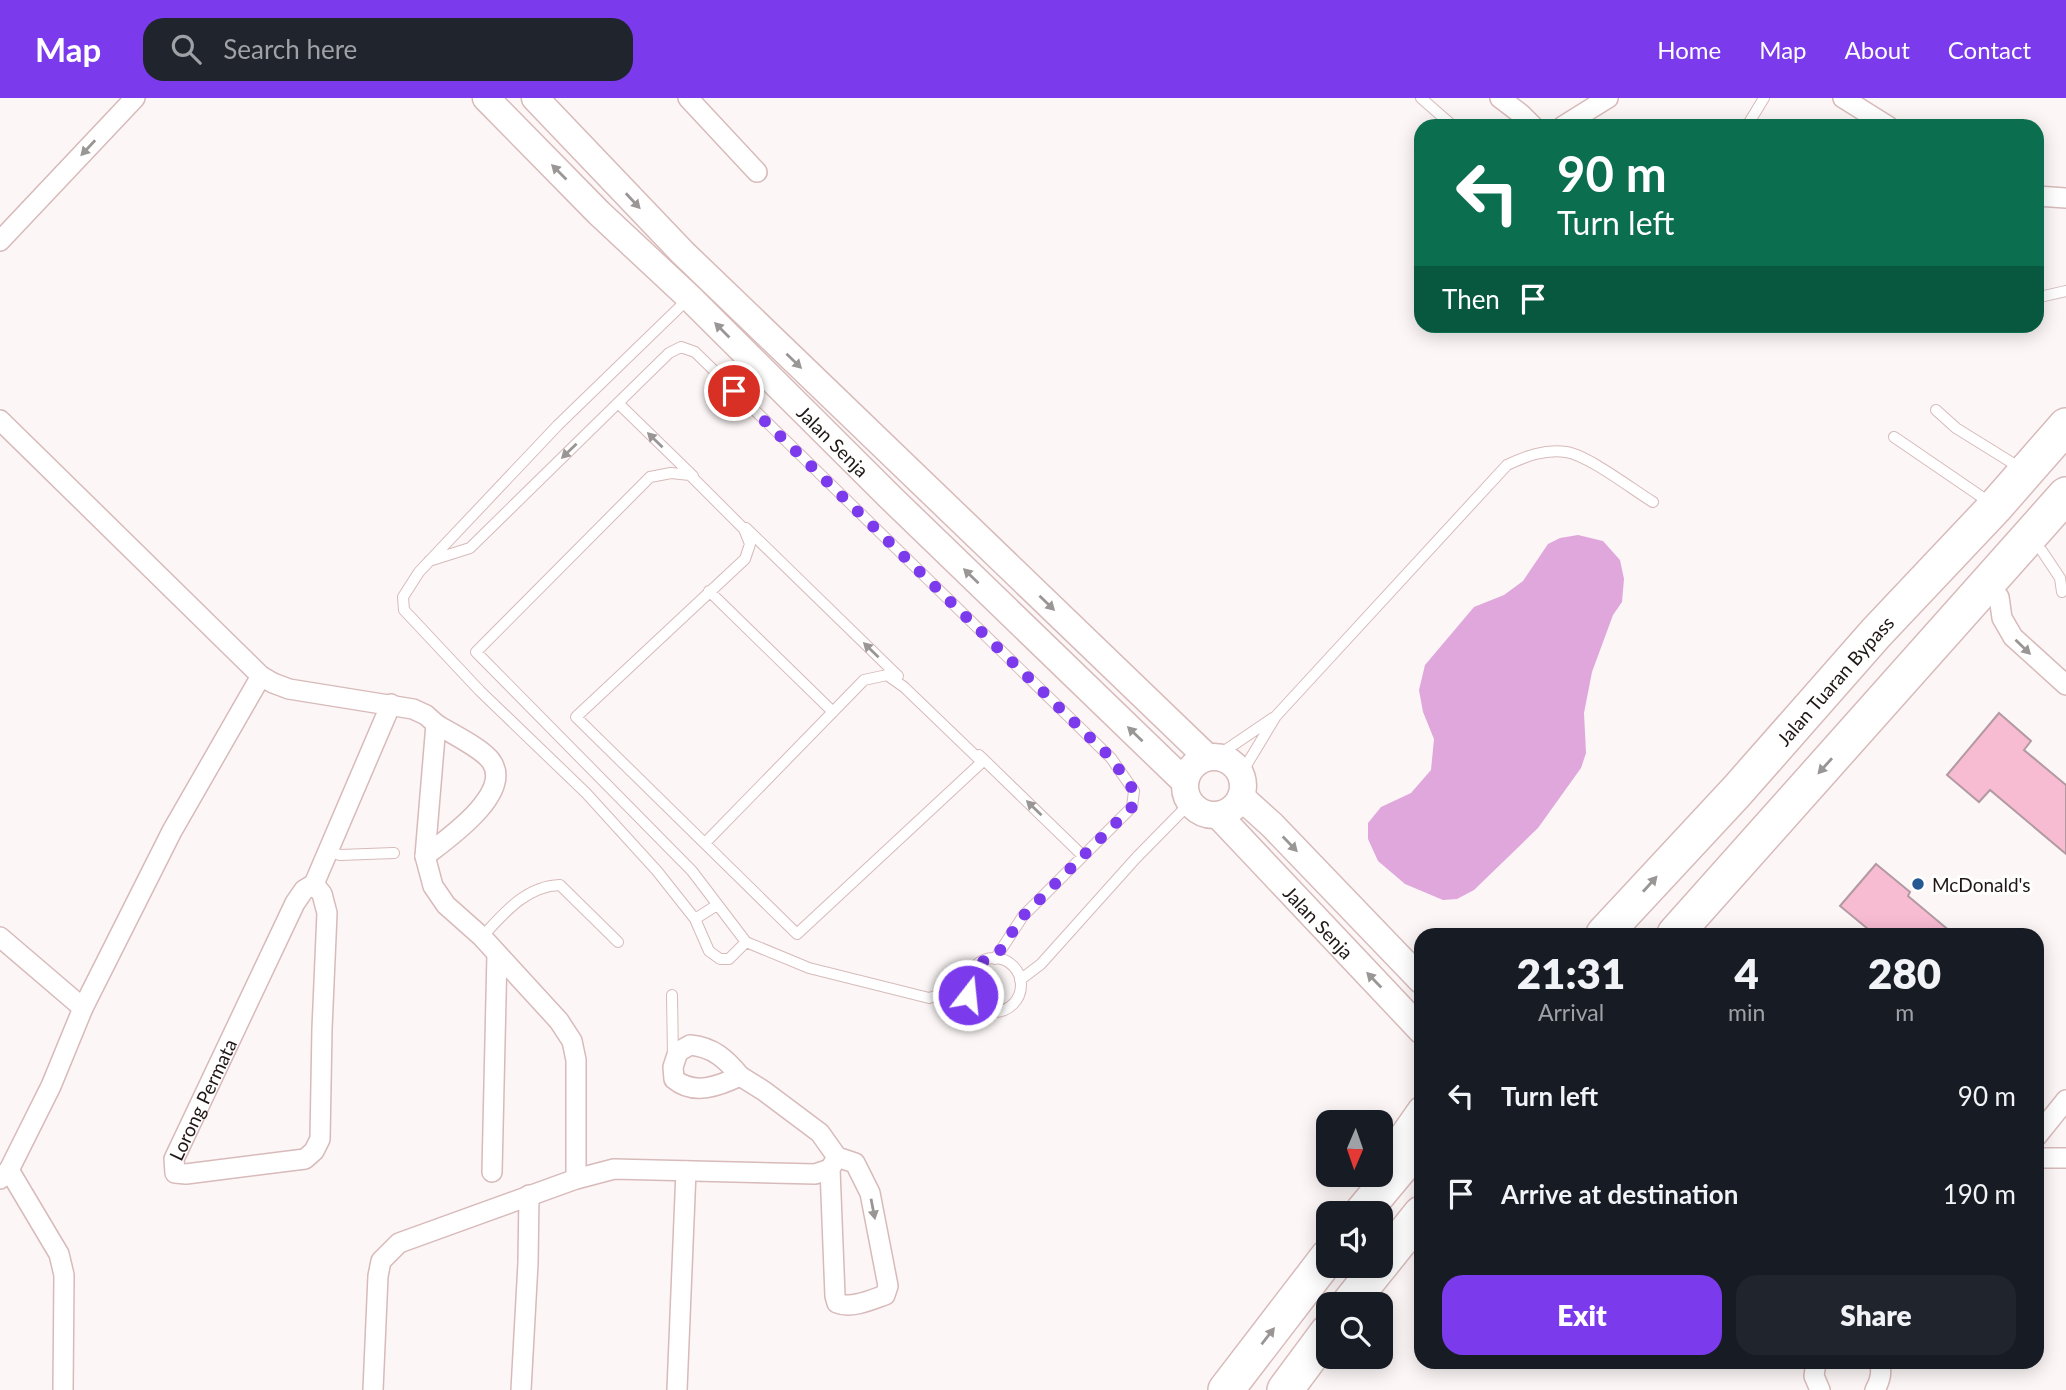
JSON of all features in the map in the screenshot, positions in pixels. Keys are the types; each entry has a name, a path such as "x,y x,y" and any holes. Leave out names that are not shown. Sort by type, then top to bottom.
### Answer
{"highway":[{"name":"Jalan Tuaran Bypass","path":"1610,928 1737,791 1876,633 1995,507 2066,426"},
{"path":"1737,791 1751,790 1758,786 2066,450"},
{"path":"1680,928 2066,495"},
{"path":"1861,726 1932,663 2054,541"},
{"path":"1373,1201 1414,1151"},
{"path":"1393,1249 1414,1223"},
{"path":"1226,1390 1316,1273"},
{"path":"1359,1292 1370,1278"},
{"path":"1285,1390 1316,1348"}],"main road":[{"name":"Jalan Senja","path":"486,98 599,213 689,298 1187,792 1202,813 1217,815 1414,1023"},
{"name":"Jalan Senja","path":"542,100 692,263 1212,757 1231,762 1241,785 1272,825 1414,973"},
{"path":"1187,792 1192,766 1212,757"},
{"path":"1217,815 1232,809 1241,785"},
{"path":"1393,1150 1414,1120"}],"street":[{"path":"4,227 135,98"},
{"path":"688,98 757,173"},
{"path":"1500,98 1526,119"},
{"path":"1574,119 1608,98"},
{"path":"1843,98 1877,119"},
{"path":"2044,196 2066,198"},
{"path":"0,420 261,676 289,690 391,704 426,715 489,758 496,770 492,792 464,826 425,856"},
{"path":"1999,597 2002,618 2013,638 2066,685"},
{"path":"63,1390 64,1275 59,1254 5,1175 51,1086 83,1008 172,831 261,676"},
{"name":"Lorong Permata","path":"314,884 322,894 327,913 320,1139 305,1160 175,1173 174,1159 289,915 304,890 314,884 391,704"},
{"path":"436,724 425,856 433,886 446,905 482,937 559,1021 572,1041 576,1060 576,1179"},
{"path":"0,937 83,1008"},
{"path":"492,1172 497,954"},
{"path":"373,1390 378,1276 381,1261 388,1252 398,1243 529,1195 614,1169 815,1174 834,1163 855,1163 870,1193 887,1278 885,1295 866,1302 842,1305 837,1303 834,1163 820,1133 740,1076 725,1059 704,1046 690,1045 678,1052 673,1067 674,1079 682,1086 694,1088 718,1086 740,1076"},
{"path":"2044,1127 2066,1100"},
{"path":"2044,1158 2066,1158"},
{"path":"677,1390 686,1171"},
{"path":"522,1390 529,1195"},
{"path":"1879,1369 1879,1387"}],"lane":[{"path":"1421,98 1445,119"},
{"path":"1751,119 1764,98"},
{"path":"2044,296 2066,290"},
{"path":"689,298 558,425 429,561 403,597 404,610 480,691 586,793 657,871 695,919 709,951 720,959 729,959 746,942"},
{"path":"429,561 470,548 669,353 681,347 695,352 1111,758 1134,791 1132,807 1023,916 995,958"},
{"path":"618,403 1083,856"},
{"path":"1936,410 1956,428 2025,471"},
{"path":"1894,437 1995,507"},
{"path":"1212,757 1276,716 1507,465 1526,456 1568,452 1591,463 1653,502"},
{"path":"705,843 864,681 887,675 904,687 982,762 797,934 576,717 745,559 750,544 744,529 690,475 671,473 650,477 476,652 692,871 746,942 809,968 929,998 967,986"},
{"path":"2054,541 2062,592"},
{"path":"709,591 833,712"},
{"path":"1241,785 1276,716"},
{"path":"1020,980 1041,964 1126,868 1187,792"},
{"path":"327,851 340,855 394,853"},
{"path":"482,937 507,910 531,892 545,885 561,885 618,942"},
{"path":"695,919 717,905"},
{"path":"995,958 1011,965 1020,980 1021,989 1013,1005 997,1012 988,1012 973,1003 967,986 972,970 986,960 995,958"},
{"path":"671,995 673,1067"}],"shaded area":[{"path":"1578,535 1603,541 1620,560 1624,579 1622,602 1613,615 1592,672 1584,713 1586,753 1581,768 1538,828 1474,890 1457,899 1443,900 1405,884 1378,861 1368,839 1368,823 1381,807 1411,793 1431,770 1434,739 1423,712 1419,690 1425,665 1474,607 1504,595 1523,581 1548,544 1560,538"}],"building":[{"path":"1999,713 2031,741 2024,750 2066,785 2066,854 1990,790 1979,802 1947,775"},
{"path":"1876,864 1910,892 1908,896 1946,928 1867,928 1840,906"}],"place":[{"name":"McDonald's","path":"1918,884"}],"route":[{"path":"734,391 1111,758 1134,791 1132,807 1023,916 995,958 978,963 972,970 968,978 968,995"}]}
